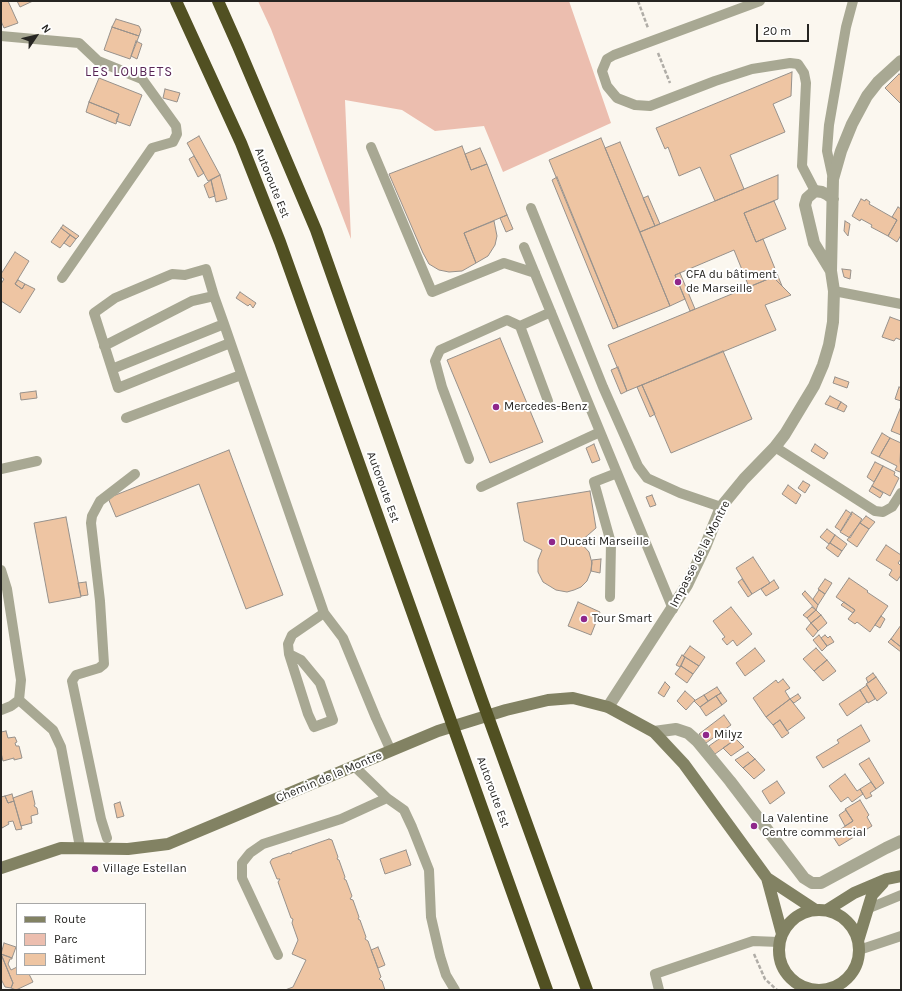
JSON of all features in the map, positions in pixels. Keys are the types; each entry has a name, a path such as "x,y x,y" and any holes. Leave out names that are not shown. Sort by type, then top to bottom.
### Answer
{"highway":[{"name":"Autoroute Est","path":"176,1 241,143 280,242 547,990"},
{"name":"Autoroute Est","path":"218,1 316,230 493,731 587,990"},
{"path":"538,852 596,990"}],"street":[{"name":"Impasse de la Montre","path":"608,707 673,609 687,585 722,507 744,479 776,447 807,398 823,365 833,322 833,179 841,151 852,124 867,96 883,77 901,61"},
{"path":"814,191 822,192 833,199"},
{"name":"Impasse de la Montre","path":"814,191 808,198 805,205 814,243 832,271"},
{"name":"Chemin de la Montre","path":"1,868 61,848 80,847 128,849 168,844 438,732 506,710 548,700 573,698 608,707 654,732 684,764 766,878"},
{"path":"654,732 676,729 688,733 697,741 735,786 804,878 812,883 821,882 901,841"},
{"path":"827,910 854,894 887,879 901,876"},
{"path":"766,878 814,909"},
{"path":"766,878 780,938"},
{"path":"858,946 872,895 887,879"},
{"path":"814,909 827,910 838,914 847,921 854,930 859,955 854,968 846,979 836,988 822,990 808,988 796,983 786,973 780,961 778,947 780,938 789,922 801,913 814,909"}],"lane":[{"path":"760,1 614,55 607,59 602,71 607,86 617,98 635,105 650,106 715,81 752,69 790,63 798,64 804,73 806,83 802,166 814,191"},
{"path":"833,179 827,151 829,125 846,27 853,1"},
{"path":"1,36 79,43 98,61 142,79 176,126 177,134 173,142 152,148 62,278"},
{"path":"371,147 432,292 504,263 535,273"},
{"path":"531,208 603,387 638,466 648,478 680,493 722,507"},
{"path":"524,246 673,609"},
{"path":"230,343 118,388 94,313 115,298 172,274 185,275 206,270 324,613 343,638 391,751"},
{"path":"834,291 901,304"},
{"path":"104,346 192,301 214,296"},
{"path":"520,326 551,312"},
{"path":"469,459 442,387 435,361 440,350 507,320 520,326 548,401"},
{"path":"112,369 224,324"},
{"path":"126,418 241,375"},
{"path":"481,487 600,432"},
{"path":"776,447 875,511 883,512 892,507 901,494"},
{"path":"1,469 37,461"},
{"path":"610,597 611,543 594,482 617,473"},
{"path":"107,838 101,819 72,681 76,675 99,668 104,664 100,601 91,523 92,516 100,501 135,474"},
{"path":"1,570 7,589 21,680 19,700 11,706 1,710"},
{"path":"289,654 301,660 320,683 334,720 314,727 308,714 289,654 288,644 292,635 324,613"},
{"path":"19,700 53,730 58,739 72,796 80,847"},
{"path":"354,766 387,798 404,810 429,870 431,917 446,975 455,990"},
{"path":"278,955 242,878 242,863 250,853 262,844 341,819 387,798"},
{"path":"867,909 901,895"},
{"path":"858,946 901,936"},
{"path":"659,990 655,974 753,942 780,938"}],"path":[{"path":"638,1 648,26"},
{"path":"660,58 671,84"}],"green space":[{"path":"258,1 569,1 611,123 503,172 484,126 435,131 402,110 345,100 351,239 271,29"}],"building":[{"path":"1,1 8,1 18,23 4,28 1,21"},
{"path":"17,1 33,1 20,7"},
{"path":"116,19 139,26 141,30 139,36 112,27"},
{"path":"112,27 139,36 130,59 104,50"},
{"path":"136,41 142,44 137,59 131,56"},
{"path":"792,72 791,96 773,104 785,132 730,155 744,189 715,201 700,167 679,176 668,147 665,149 656,128"},
{"path":"899,74 901,75 901,104 885,88"},
{"path":"99,78 142,95 130,126 116,121 119,114 89,102"},
{"path":"165,89 180,93 177,102 163,98"},
{"path":"89,102 119,114 116,124 86,112"},
{"path":"199,136 220,175 208,181 187,143"},
{"path":"601,138 670,306 618,327 549,160"},
{"path":"620,142 655,226 640,232 605,148"},
{"path":"462,146 471,170 487,164 507,215 464,233 476,263 462,271 449,272 439,270 429,264 389,174"},
{"path":"480,148 487,164 471,170 465,154"},
{"path":"194,156 204,173 198,177 189,159"},
{"path":"220,175 227,199 216,202 211,180"},
{"path":"778,175 778,199 744,213 756,242 763,239 782,286 773,277 749,287 734,250 675,275 685,299 670,306 640,232"},
{"path":"557,177 618,327 613,329 552,180"},
{"path":"211,180 215,196 209,198 204,185"},
{"path":"648,196 660,224 655,226 643,198"},
{"path":"861,199 865,201 866,199 870,202 869,204 897,220 888,236 871,227 872,225 861,219 860,221 852,216"},
{"path":"774,201 786,229 756,242 744,213"},
{"path":"898,207 901,209 901,235 897,242 888,236 897,220 892,217"},
{"path":"507,215 513,229 506,232 500,218"},
{"path":"494,221 497,236 495,245 488,256 476,263 464,233"},
{"path":"845,221 850,224 848,236 844,231"},
{"path":"63,225 79,236 76,239 61,228"},
{"path":"61,228 70,235 60,248 51,242"},
{"path":"70,235 76,239 70,247 64,243"},
{"path":"15,252 29,261 15,284 22,289 25,284 35,289 20,313 1,301 1,284 4,279 1,277 1,274"},
{"path":"842,269 851,270 850,279 844,277"},
{"path":"680,273 695,309 690,311 675,275"},
{"path":"773,277 791,295 765,305 776,330 627,391 608,345"},
{"path":"18,280 25,284 22,289 15,284"},
{"path":"240,292 256,303 253,308 250,304 248,306 236,298"},
{"path":"890,317 901,321 901,340 896,338 894,341 882,337"},
{"path":"500,338 543,442 490,463 447,360"},
{"path":"723,351 752,419 671,453 642,385"},
{"path":"618,367 627,391 621,394 611,370"},
{"path":"835,377 849,382 847,388 833,383"},
{"path":"642,385 655,414 650,417 637,387"},
{"path":"899,387 901,388 901,401 895,399"},
{"path":"36,391 37,398 21,400 20,393"},
{"path":"830,396 841,402 837,409 825,404"},
{"path":"841,402 847,406 844,412 837,409"},
{"path":"900,409 901,410 901,435 891,431"},
{"path":"882,433 890,438 879,457 871,453"},
{"path":"890,438 901,443 900,472 895,470 897,466 879,457"},
{"path":"594,444 600,460 592,463 586,448"},
{"path":"815,444 828,453 824,459 811,451"},
{"path":"229,450 283,595 246,609 199,484 116,517 108,498"},
{"path":"875,462 883,466 874,482 867,477"},
{"path":"883,466 895,472 894,475 899,478 890,496 872,486"},
{"path":"803,481 810,485 805,493 798,488"},
{"path":"788,485 801,495 796,504 782,494"},
{"path":"872,486 883,493 880,498 869,491"},
{"name":"Ducati Marseille","path":"590,491 596,528 580,542 589,552 592,563 591,571 587,581 581,587 567,592 556,590 543,582 538,572 538,560 542,550 524,541 517,503"},
{"path":"652,495 656,505 650,507 646,497"},
{"path":"846,510 852,514 841,531 835,527"},
{"path":"852,512 862,519 850,538 840,532"},
{"path":"866,516 875,522 869,529 860,523"},
{"path":"66,517 81,597 49,603 34,523"},
{"path":"860,523 869,529 857,547 847,540"},
{"path":"827,529 835,535 829,544 820,537"},
{"path":"835,535 847,544 842,551 830,543"},
{"path":"830,543 842,551 838,557 826,548"},
{"path":"886,545 901,555 901,559 898,563 901,566 901,575 897,581 889,575 892,570 876,560"},
{"path":"753,557 770,583 752,594 736,568"},
{"path":"601,559 600,573 591,571 592,560"},
{"path":"849,578 888,606 870,632 857,622 855,624 848,619 855,610 836,597"},
{"path":"742,579 752,594 748,597 738,582"},
{"path":"825,579 832,583 825,594 818,589"},
{"path":"774,580 779,588 766,596 761,589"},
{"path":"86,582 88,595 81,596 78,583"},
{"path":"819,590 825,594 818,605 813,599"},
{"path":"805,591 818,605 816,610 802,594"},
{"name":"Tour Smart","path":"578,602 600,612 591,635 568,626"},
{"path":"844,602 855,610 853,613 841,605"},
{"path":"731,607 752,634 737,646 733,640 727,645 722,639 725,637 713,621"},
{"path":"812,607 816,610 807,618 803,615"},
{"path":"816,610 821,615 811,623 807,618"},
{"path":"821,615 827,623 818,631 811,623"},
{"path":"881,616 885,619 880,628 875,625"},
{"path":"811,623 818,631 813,637 806,629"},
{"path":"901,625 901,647 891,639"},
{"path":"819,635 827,646 822,651 813,640"},
{"path":"825,635 828,638 830,636 834,642 827,646 821,638"},
{"path":"891,639 901,647 901,652 888,642"},
{"path":"690,646 705,657 699,666 683,656"},
{"path":"755,648 765,661 745,676 736,663"},
{"path":"816,648 827,660 814,671 803,659"},
{"path":"682,655 685,657 680,667 676,665"},
{"path":"685,657 699,666 693,674 681,666"},
{"path":"827,660 836,671 823,681 814,671"},
{"path":"681,666 693,674 687,683 675,674"},
{"path":"873,673 876,677 868,683 866,678"},
{"path":"876,677 887,693 877,701 866,684"},
{"path":"783,679 790,688 785,691 790,699 766,717 753,698 776,680 778,683"},
{"path":"665,682 670,687 664,697 658,693"},
{"path":"867,685 875,699 868,703 860,690"},
{"path":"717,687 721,693 708,701 704,695"},
{"path":"860,690 867,702 847,716 839,704"},
{"path":"685,691 695,700 686,710 677,701"},
{"path":"721,693 727,701 722,705 716,696"},
{"path":"798,694 801,698 794,703 790,699"},
{"path":"704,695 708,701 700,707 694,701"},
{"path":"716,696 722,705 706,716 700,707"},
{"path":"790,699 805,718 787,731 780,720 773,725 766,717"},
{"path":"724,715 731,725 706,743 699,734"},
{"path":"780,720 789,733 782,738 773,725"},
{"path":"861,725 870,741 823,768 816,757 839,743 837,740"},
{"path":"6,731 8,738 15,737 17,742 15,743 16,746 19,746 22,758 14,760 14,758 3,761 1,753 1,732"},
{"path":"730,731 736,739 715,754 709,746"},
{"path":"736,739 744,747 731,756 723,748"},
{"path":"748,752 755,759 743,768 735,760"},
{"path":"869,758 884,783 876,789 859,764"},
{"path":"755,759 765,770 754,779 743,768"},
{"path":"845,774 857,791 860,789 863,794 852,802 848,797 841,802 829,786"},
{"path":"777,781 785,793 770,804 762,791"},
{"path":"871,782 876,789 870,793 872,796 866,799 860,789"},
{"path":"32,791 35,804 34,806 37,808 38,814 31,816 32,823 21,826 13,798"},
{"path":"12,794 14,801 8,803 5,796"},
{"path":"5,796 8,803 14,801 22,829 16,830 13,821 8,822 9,824 2,828 1,797"},
{"path":"860,800 869,815 867,817 872,826 839,846 832,835 853,821 845,809"},
{"path":"120,802 124,816 117,818 114,804"},
{"path":"846,810 853,821 845,826 839,815"},
{"path":"329,839 332,840 338,857 337,859 339,860 345,877 344,879 346,880 352,896 350,899 353,900 359,917 358,919 360,920 366,937 365,939 368,941 381,977 379,979 382,981 385,990 285,990 293,987 306,960 292,954 298,940 292,923 293,919 291,918 278,882 280,879 277,879 270,862 272,859 289,853 291,854 292,852"},
{"path":"406,850 411,865 385,874 380,859"},
{"path":"4,943 16,947 12,958 1,954"},
{"path":"378,947 385,965 378,968 371,950"},
{"path":"1,954 12,958 8,964 11,970 16,968 16,975 30,975 33,982 16,990 11,988 13,983"},
{"path":"1,954 13,983 11,988 5,987 1,979"}],"place":[{"name":"CFA du bâtiment de Marseille","path":"678,282"},
{"name":"Mercedes-Benz","path":"496,407"},
{"name":"Ducati Marseille","path":"552,542"},
{"name":"Tour Smart","path":"584,619"},
{"name":"Milyz","path":"706,735"},
{"name":"La Valentine Centre commercial","path":"754,826"},
{"name":"Village Estellan","path":"95,869"}],"district":[{"name":"LES LOUBETS","path":"129,72"}]}
